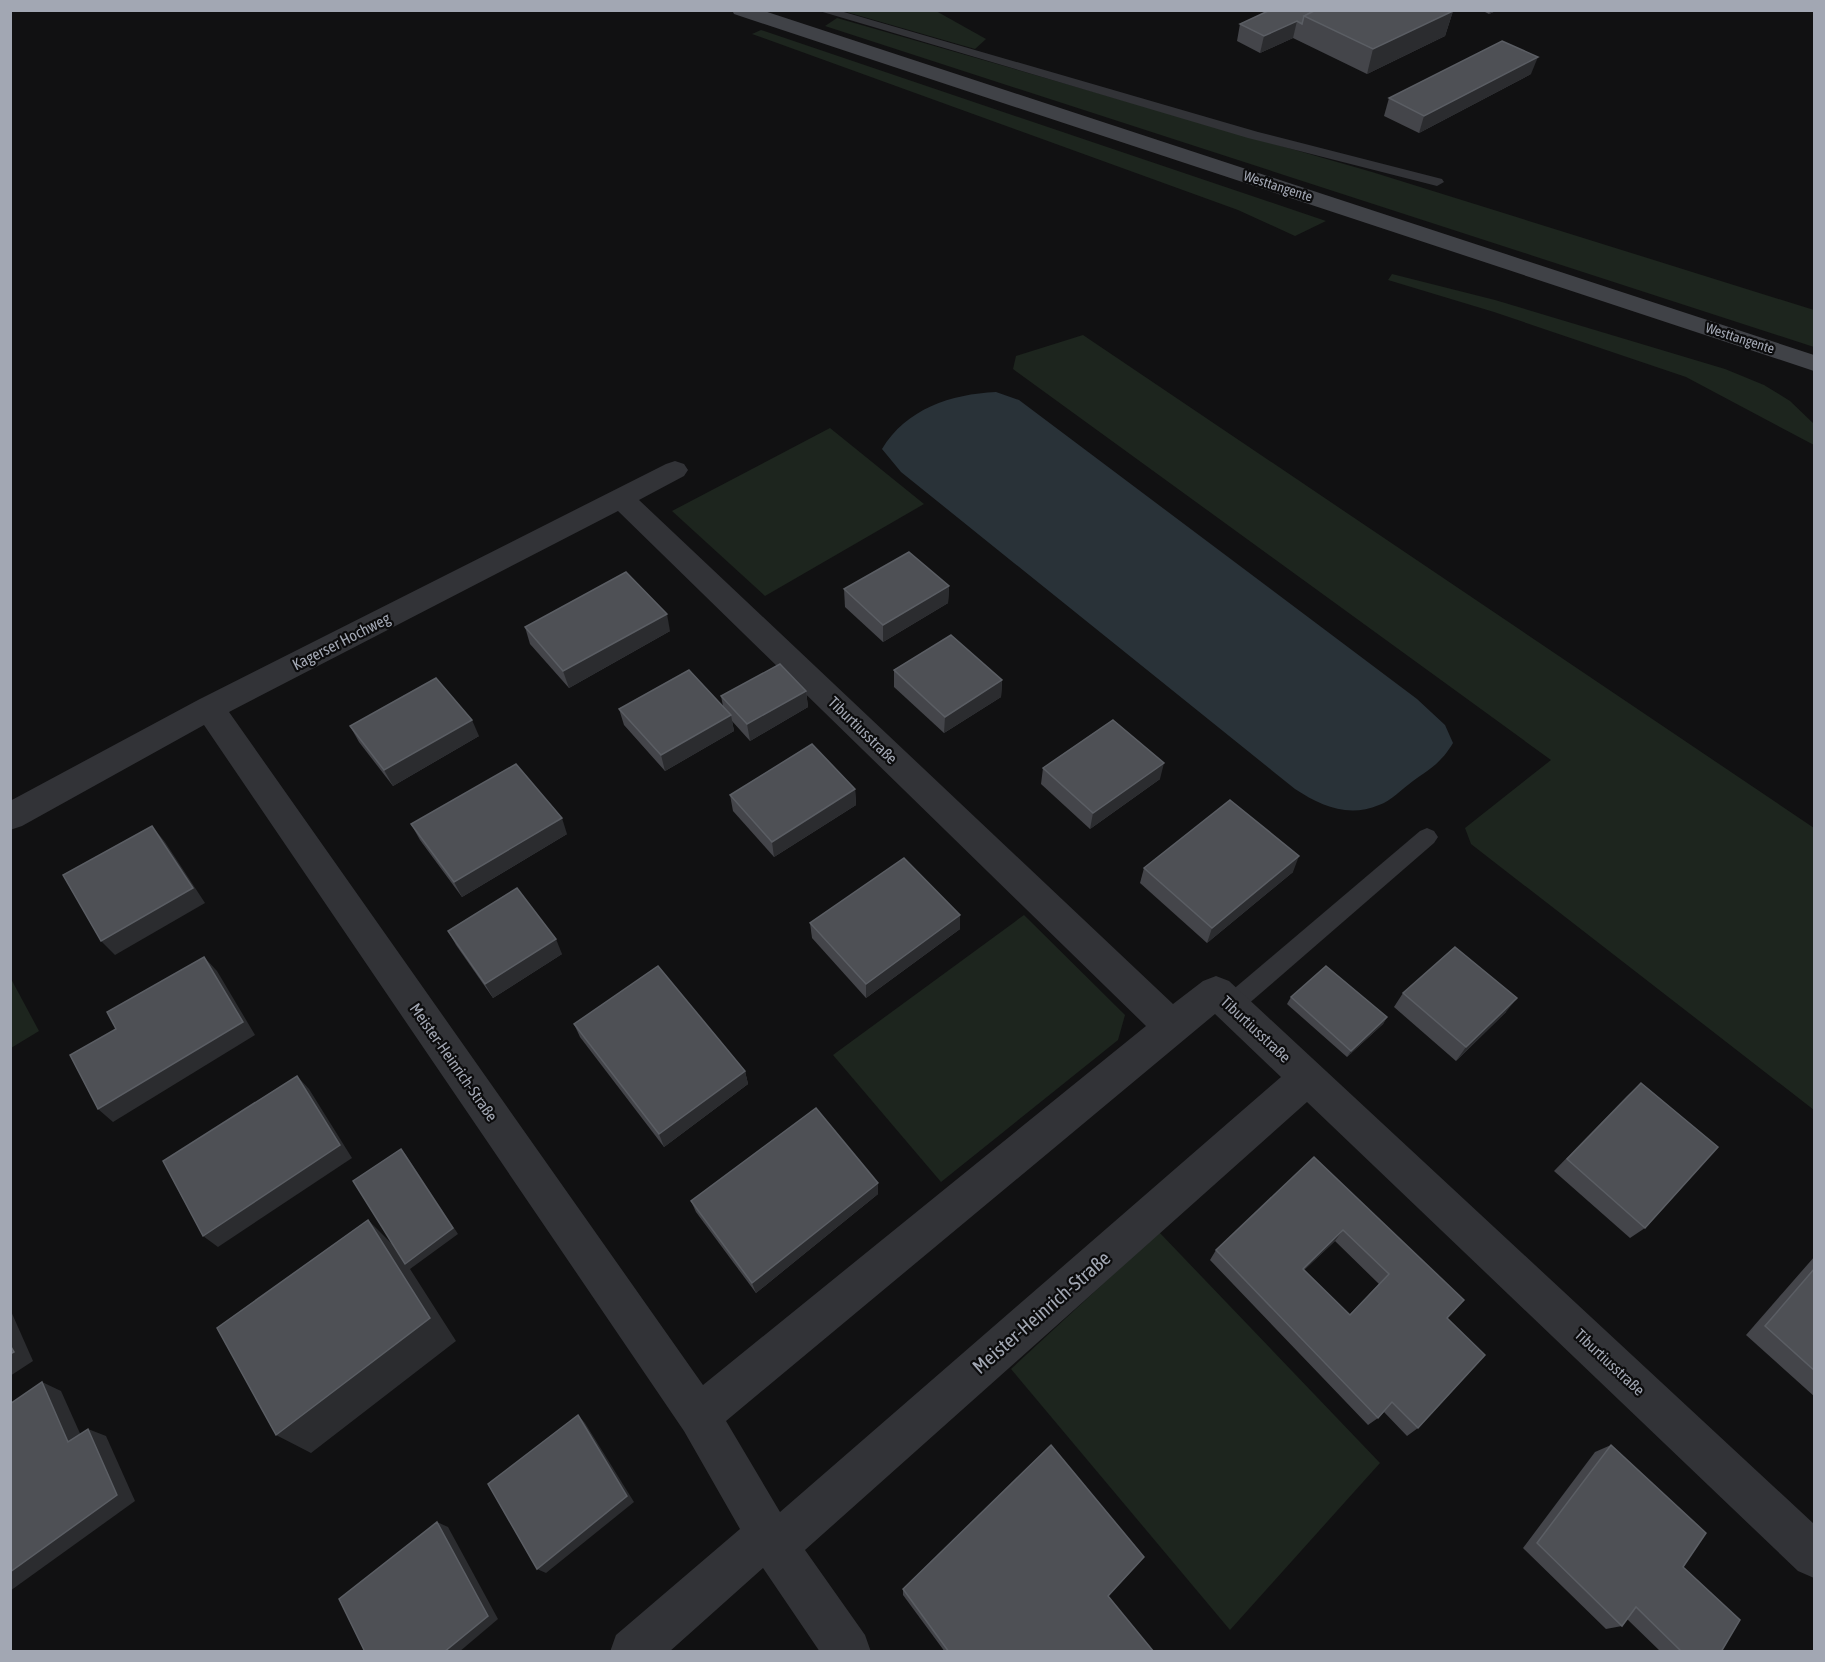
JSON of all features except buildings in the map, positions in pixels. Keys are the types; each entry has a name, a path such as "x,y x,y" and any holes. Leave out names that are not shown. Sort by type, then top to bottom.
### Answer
{"main road":[{"name":"Westtangente","path":"741,10 1815,363"}],"street":[{"name":"Kagerser Hochweg","path":"10,817 208,708 675,470"},
{"name":"Tiburtiusstraße","path":"621,498 1172,1027 1216,992 1815,1555"},
{"name":"Meister-Heinrich-Straße","path":"208,708 699,1416 771,1540 848,1652"},
{"path":"699,1416 1172,1027"},
{"name":"Meister-Heinrich-Straße","path":"771,1540 1307,1078"},
{"path":"633,1652 771,1540"}],"lane":[{"path":"822,10 1253,135 1437,182"},
{"path":"1231,1005 1427,837"}],"shaded area":[{"path":"843,11 936,11 986,39 975,49"},
{"path":"837,18 1372,172 1814,310 1814,347 825,26"},
{"path":"761,30 1326,221 1295,236 1238,210 752,34"},
{"path":"1392,274 1495,300 1725,369 1764,385 1790,401 1814,424 1814,445 1686,377 1494,312 1388,280"},
{"path":"1083,335 1814,828 1814,1110 1471,844 1465,828 1551,760 1013,369 1016,356"},
{"path":"996,392 1019,400 1417,699 1445,725 1453,743 1444,756 1392,798 1368,809 1346,810 1315,801 1295,789 901,472 882,449 904,424 931,406 963,396"},
{"path":"830,428 924,504 765,596 672,511"},
{"path":"1024,915 1125,1015 1118,1040 941,1182 833,1055"},
{"path":"10,977 39,1031 11,1048 10,1048"},
{"path":"1159,1232 1380,1463 1230,1630 1011,1369"}]}
